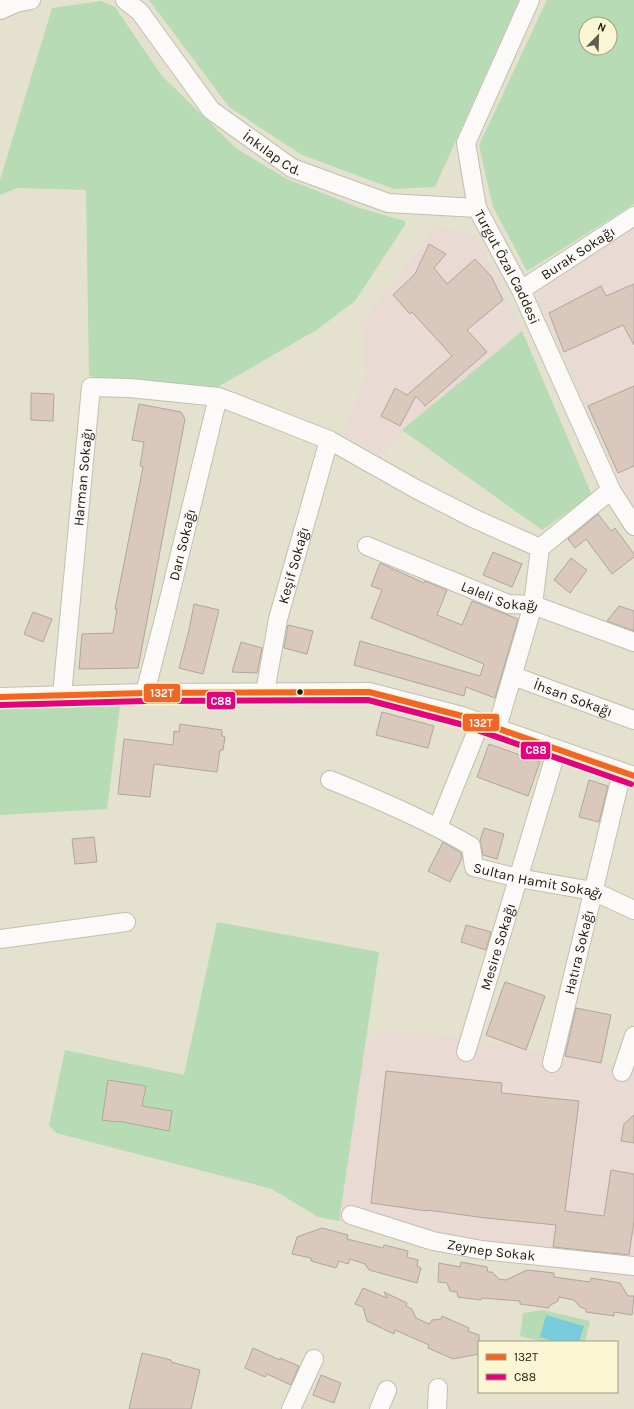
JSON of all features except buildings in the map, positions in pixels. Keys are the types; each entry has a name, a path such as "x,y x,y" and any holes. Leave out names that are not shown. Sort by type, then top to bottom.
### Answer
{"street":[{"path":"0,10 16,3 32,0"},
{"name":"İnkılap Cd.","path":"125,0 140,12 212,110 292,168 388,203 477,208"},
{"name":"Turgut Özal Caddesi","path":"530,0 466,143 477,208 521,290 612,490 632,520"},
{"name":"Burak Sokağı","path":"521,290 634,216"},
{"name":"Harman Sokağı","path":"62,695 91,387 130,388 218,397"},
{"path":"218,397 329,440 416,489 468,516 540,548"},
{"name":"Darı Sokağı","path":"145,693 218,397"},
{"name":"Keşif Sokağı","path":"265,692 278,619 329,440"},
{"path":"497,728 533,606 540,548 612,490"},
{"name":"Laleli Sokağı","path":"367,546 508,604 533,606 634,642"},
{"name":"İhsan Sokağı","path":"513,676 634,720"},
{"path":"0,697 145,693 369,692 462,716 628,774"},
{"path":"438,827 480,723"},
{"name":"Mesire Sokağı","path":"466,1052 557,749"},
{"name":"Hatıra Sokağı","path":"552,1063 593,891 628,774"},
{"name":"Sultan Hamit Sokağı","path":"330,780 386,802 438,827 471,846 474,866 518,878 593,891 634,910"},
{"path":"0,939 126,922"},
{"path":"622,1072 634,1036"},
{"name":"Zeynep Sokak","path":"351,1216 433,1241 482,1250 634,1266"},
{"path":"292,1409 314,1359"},
{"path":"437,1409 438,1388"},
{"path":"379,1409 387,1390"}],"shaded area":[{"path":"437,226 476,235 523,332 403,431 382,457 343,435 366,375 361,324"},
{"path":"634,228 634,506 631,507 535,293"},
{"path":"378,1032 438,1034 634,1069 634,1281 447,1252 339,1221 364,1051"}],"green space":[{"path":"149,0 519,0 435,187 394,189 302,155 229,107"},
{"path":"547,0 634,0 634,204 527,271 493,207 479,145"},
{"path":"101,1 115,7 162,76 237,149 287,179 360,208 405,221 405,225 355,301 318,329 211,391 200,392 89,376 86,190 17,188 0,195 0,180 52,8"},
{"path":"522,331 592,495 542,530 402,430"},
{"path":"120,705 107,809 0,815 0,709"},
{"path":"217,922 379,952 339,1221 318,1217 272,1189 56,1133 49,1125 65,1050 184,1075"},
{"path":"543,1310 590,1321 585,1341 539,1341 520,1336 523,1313"}],"water":[{"path":"546,1315 584,1326 579,1341 553,1341 540,1337"}],"transit line":[{"name":"132T","path":"0,697 145,693 369,692 462,716 634,776"},
{"name":"C88","path":"0,705 145,701 368,700 460,724 631,784"}]}
